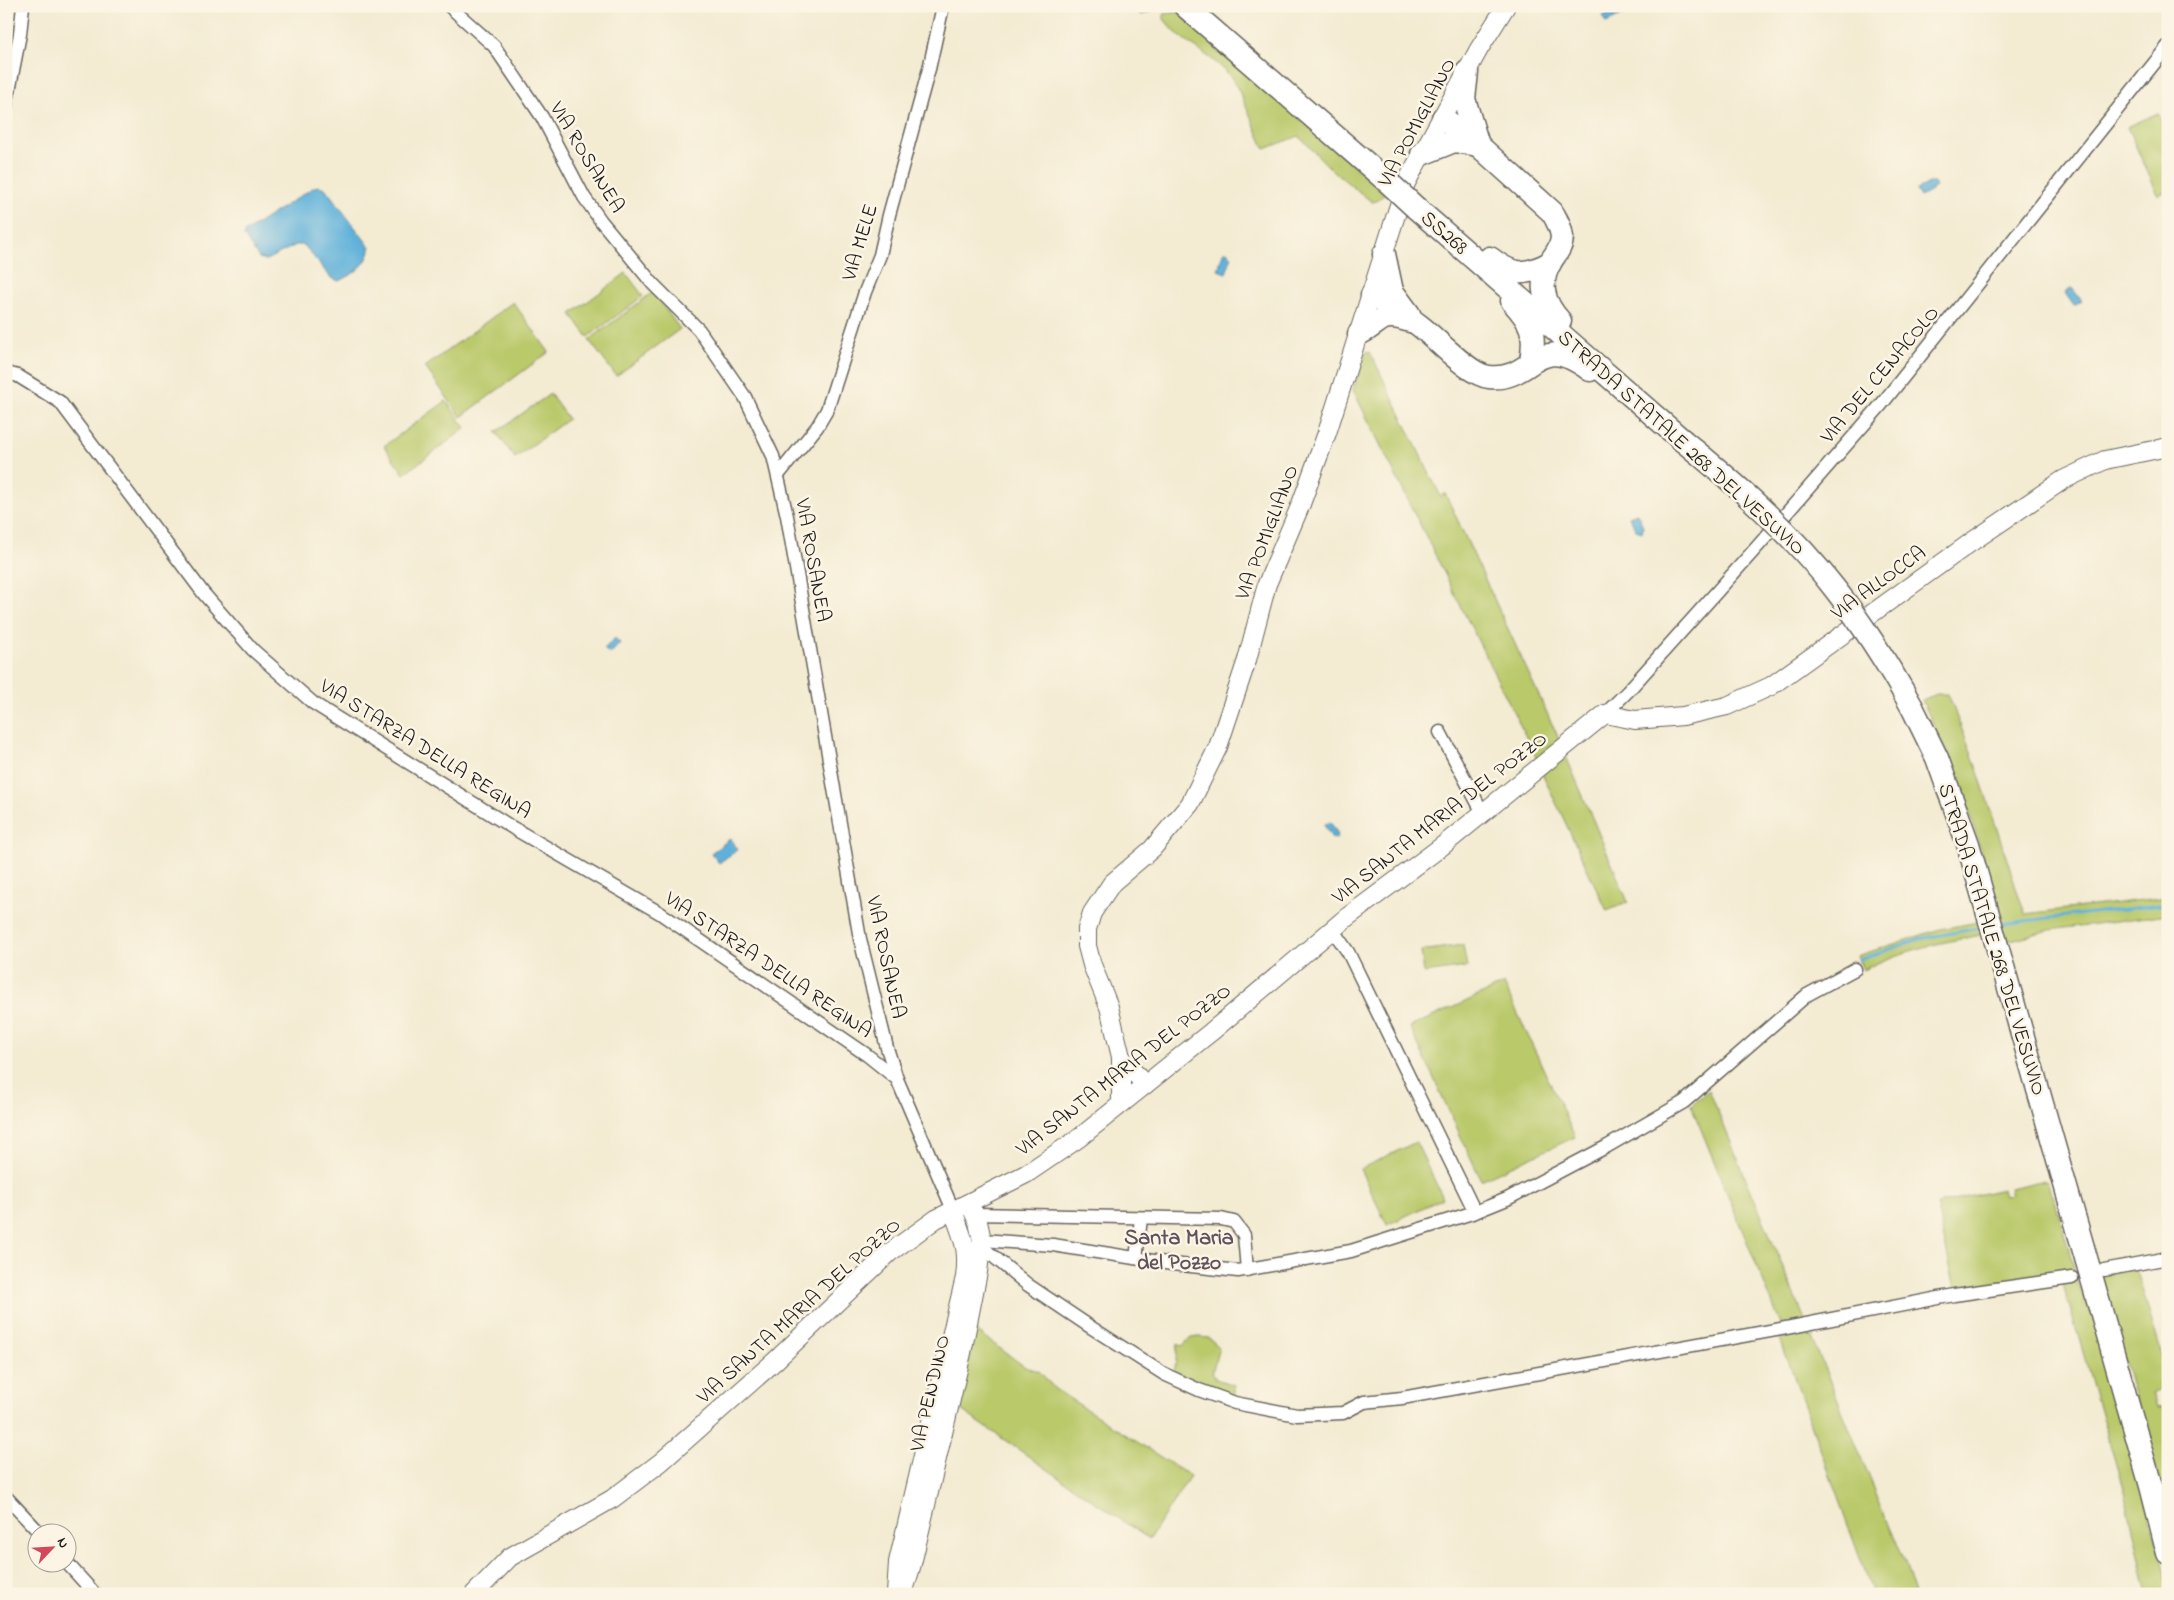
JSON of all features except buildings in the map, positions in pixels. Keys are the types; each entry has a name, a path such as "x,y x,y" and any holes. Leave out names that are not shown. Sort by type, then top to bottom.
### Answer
{"highway":[{"name":"SS268","path":"1185,6 1474,257"},
{"path":"1467,72 1464,99 1478,145"},
{"path":"1443,118 1478,145 1552,212 1559,224 1562,238 1560,249 1550,262 1542,286 1548,307 1611,377"},
{"path":"1422,154 1454,141 1478,145"},
{"path":"1436,224 1463,240 1504,269 1528,272 1550,262"},
{"path":"1384,254 1392,291 1418,324"},
{"path":"1474,257 1529,322 1534,342 1531,361"},
{"name":"STRADA STATALE 268 DEL VESUVIO","path":"1474,257 1763,510 1835,588 1876,646 1912,708 1954,801 1988,910 2151,1486 2168,1553"},
{"path":"1372,295 1418,324 1474,372 1487,377 1502,378 1518,372 1531,361 1549,355 1564,355 1576,360 1614,388 1639,401"},
{"path":"1359,334 1383,318 1394,316 1418,324"}],"street":[{"path":"6,107 19,44 23,6"},
{"name":"VIA ROSANEA","path":"450,6 494,46 542,117 584,197 643,272 699,330 745,397 765,436 778,474 860,939 887,1048 897,1079 966,1209"},
{"name":"VIA MELE","path":"778,474 817,427 827,410 864,292 880,255 888,215 929,69 943,6"},
{"name":"VIA POMIGLIANO","path":"1121,1104 1121,1057 1109,1007 1087,946 1086,929 1092,913 1112,883 1152,849 1190,804 1218,747 1238,689 1267,584 1301,504 1372,295 1406,183 1506,6"},
{"name":"VIA DEL CENACOLO","path":"1605,714 1758,547 1881,405 2168,46"},
{"name":"VIA STARZA DELLA REGINA","path":"6,373 18,376 60,402 204,594 253,650 313,703 513,828 660,913 859,1049 897,1079"},
{"name":"VIA ALLOCCA","path":"1605,714 1635,720 1683,716 1726,706 1771,686 1970,543 2062,480 2105,460 2168,447"},
{"name":"VIA SANTA MARIA DEL POZZO","path":"474,1594 510,1557 612,1499 661,1462 775,1362 889,1253 936,1219 966,1209 1026,1174 1079,1138 1212,1032 1332,929 1483,813 1605,714"},
{"path":"1440,732 1483,813"},
{"path":"1332,929 1348,952 1475,1212"},
{"path":"982,1244 1053,1245 1208,1269 1247,1270 1351,1251 1475,1212 1508,1199 1606,1148 1684,1102 1807,995 1855,969"},
{"name":"VIA POMIGLIANO","path":"1121,1057 1145,1085"},
{"path":"966,1209 1141,1219 1221,1219 1234,1222 1244,1234 1247,1270"},
{"name":"VIA PENDINO","path":"903,1594 912,1564 962,1354 982,1244 966,1209"},
{"name":"VIA PENDINO","path":"896,1594 898,1562 965,1277 968,1256 966,1209"},
{"path":"1136,1258 1141,1219"},
{"path":"982,1244 1028,1285 1164,1374 1199,1390 1235,1403 1297,1415 1343,1413 1364,1402 1402,1398 1781,1329 1954,1295 2072,1278"},
{"path":"2104,1270 2168,1258"},
{"path":"6,1497 30,1522"},
{"path":"75,1572 95,1594"}],"green space":[{"path":"1134,6 1165,6 1142,15 1138,13"},
{"path":"1178,12 1385,193 1377,201 1372,202 1333,171 1299,136 1265,149 1244,101 1230,76 1214,61 1187,42 1164,19 1164,14"},
{"path":"2158,113 2168,135 2168,191 2158,195 2127,127"},
{"path":"626,273 643,296 588,337 571,314"},
{"path":"653,292 680,329 616,376 589,340"},
{"path":"513,302 549,352 461,417 425,367"},
{"path":"1366,352 1370,352 1441,497 1445,493 1559,739 1537,759 1353,390"},
{"path":"550,394 568,419 515,458 496,432"},
{"path":"446,401 466,428 404,474 384,446"},
{"path":"1937,694 1948,694 1975,763 2025,914 2168,897 2168,914 2050,930 2007,941 2003,931 1914,950 1897,955 1863,970 1857,956 1940,929 2000,918 1963,789 1922,700"},
{"path":"1565,754 1628,902 1607,911 1542,773"},
{"path":"1463,945 1467,967 1424,973 1421,951"},
{"path":"1504,984 1575,1137 1481,1180 1410,1027"},
{"path":"1709,1090 1805,1320 1781,1325 1691,1105"},
{"path":"1416,1142 1443,1198 1387,1225 1360,1169"},
{"path":"2045,1180 2055,1201 2076,1275 1956,1293 1936,1204 2003,1189 2005,1196 2012,1194 2010,1188"},
{"path":"2136,1268 2164,1363 2163,1377 2159,1383 2161,1389 2153,1393 2158,1407 2168,1406 2168,1514 2100,1274"},
{"path":"2077,1279 2095,1321 2164,1569 2168,1594 2148,1594 2125,1495 2062,1281"},
{"path":"1808,1328 1906,1566 1915,1594 1873,1594 1778,1333"},
{"path":"975,1330 1025,1367 1039,1371 1055,1389 1190,1476 1149,1539 958,1408"},
{"path":"1191,1338 1209,1338 1219,1347 1212,1373 1216,1379 1234,1385 1234,1398 1174,1375 1178,1344 1182,1346"}],"water":[{"path":"1626,6 1629,12 1606,23 1603,17"},
{"path":"1929,183 1934,183 1936,187 1920,197 1916,190"},
{"path":"314,187 325,188 370,247 367,258 360,268 339,281 331,278 304,245 296,245 266,260 259,258 244,236 245,232"},
{"path":"1227,251 1232,256 1226,273 1218,270 1223,253"},
{"path":"2072,288 2082,301 2074,306 2065,293"},
{"path":"1637,513 1643,526 1642,532 1636,530 1629,516"},
{"path":"615,638 620,643 610,654 604,649"},
{"path":"1330,822 1338,834 1336,839 1332,838 1324,825"},
{"path":"730,839 738,849 719,863 711,853"}],"waterway":[{"path":"2000,924 2168,904"},
{"path":"1859,960 1919,939 1984,927"}],"district":[{"name":"Santa Maria del Pozzo","path":"1179,1248"}]}
